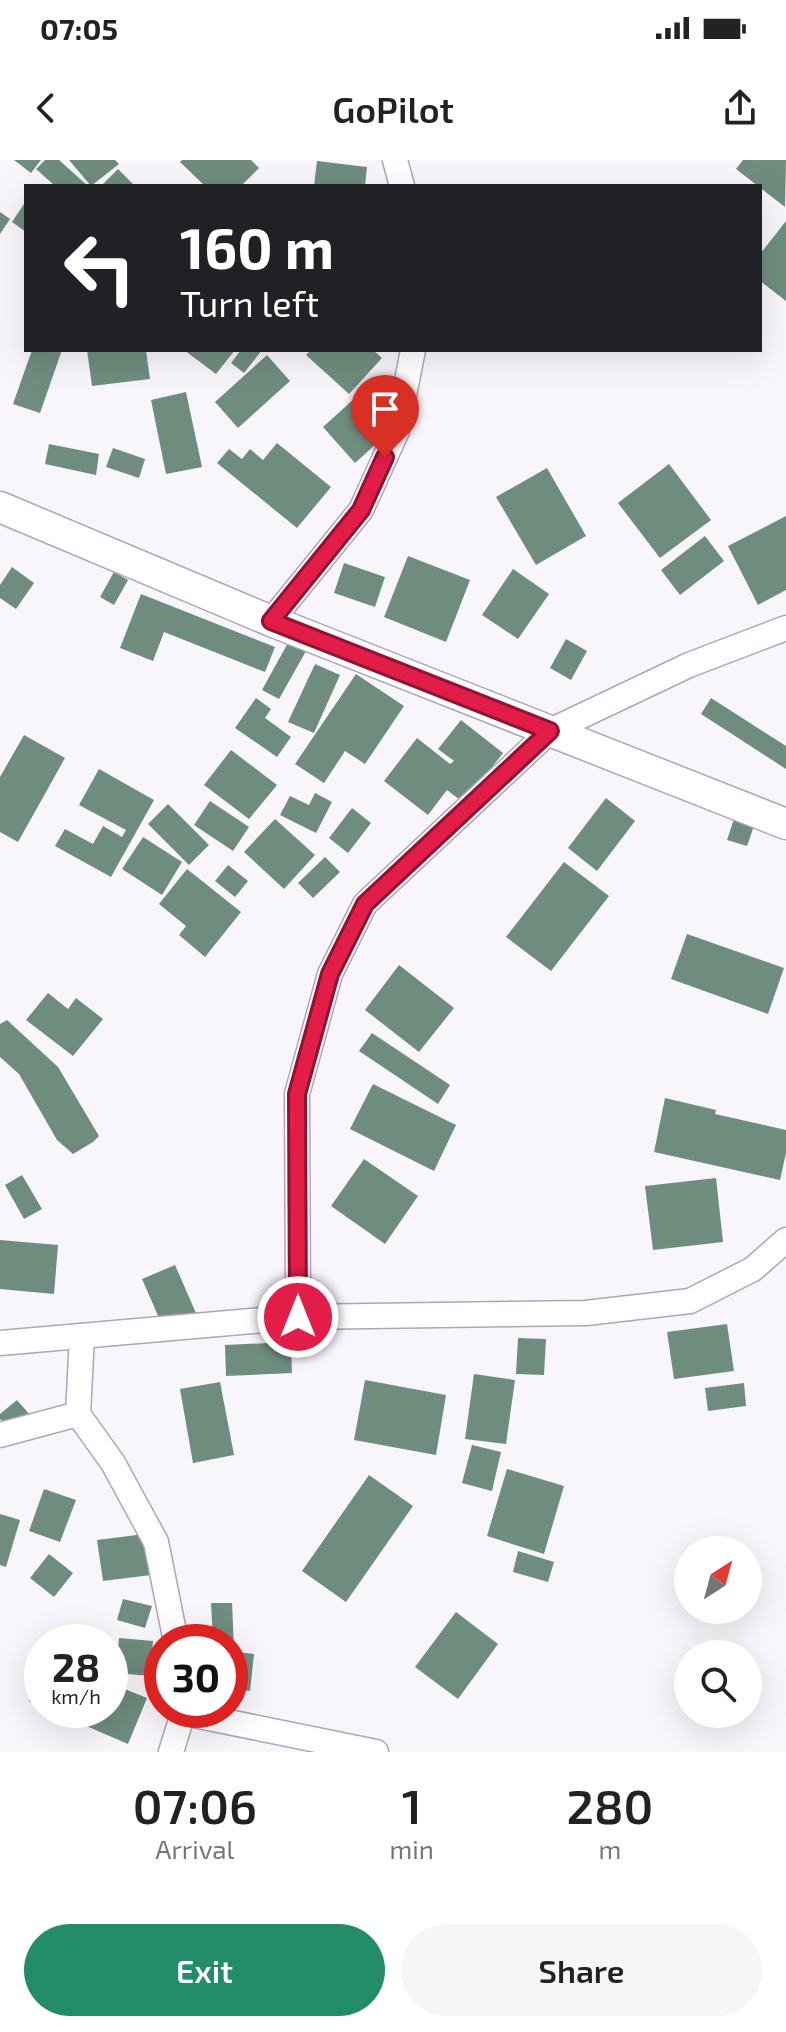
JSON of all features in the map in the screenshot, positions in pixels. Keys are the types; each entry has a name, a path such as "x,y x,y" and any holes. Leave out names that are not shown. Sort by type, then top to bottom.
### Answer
{"street":[{"path":"395,160 401,184"},
{"path":"271,621 361,510 397,431 413,352"},
{"path":"0,507 271,621 786,824"},
{"path":"298,1317 297,1094 330,974 365,904 550,731 689,665 786,628"},
{"path":"0,1343 298,1317 586,1313 690,1301 753,1269 786,1240"},
{"path":"82,1336 78,1414 113,1463 156,1542 172,1624"},
{"path":"0,1435 78,1414"},
{"path":"248,1725 376,1752"},
{"path":"171,1752 179,1728"}],"building":[{"path":"14,160 41,160 31,173"},
{"path":"45,160 59,160 86,184 53,184 36,169"},
{"path":"69,160 115,160 119,164 94,184 89,184"},
{"path":"251,160 259,168 243,184 203,184 180,162"},
{"path":"743,160 786,160 785,207 762,189 762,184 755,184 736,169"},
{"path":"317,161 367,167 365,184 314,184"},
{"path":"118,169 133,184 103,184"},
{"path":"24,204 24,231 12,222"},
{"path":"0,212 10,219 0,234"},
{"path":"786,221 786,301 762,283 762,251"},
{"path":"31,352 61,352 40,413 13,404"},
{"path":"87,352 146,352 150,379 92,386"},
{"path":"187,352 233,352 216,374"},
{"path":"239,352 260,352 244,373 231,363"},
{"path":"309,352 375,352 382,358 349,394 306,355"},
{"path":"267,355 290,381 238,428 215,402"},
{"path":"186,392 202,467 166,474 151,400"},
{"path":"355,398 387,434 355,463 323,427"},
{"path":"277,443 331,487 297,528 217,463 229,449 242,459 250,449 263,460"},
{"path":"49,444 99,454 96,475 45,464"},
{"path":"113,448 145,459 139,478 106,467"},
{"path":"669,464 711,520 660,558 618,503"},
{"path":"547,468 586,536 536,565 496,497"},
{"path":"786,516 786,590 758,605 728,546"},
{"path":"705,536 724,561 680,595 661,570"},
{"path":"408,556 470,580 446,642 384,617"},
{"path":"344,563 385,577 375,607 334,593"},
{"path":"12,567 34,583 16,609 0,598 0,585"},
{"path":"513,569 549,594 518,639 482,615"},
{"path":"114,572 128,580 114,605 100,597"},
{"path":"141,594 275,647 265,672 164,632 153,661 120,648"},
{"path":"566,639 587,651 571,680 550,668"},
{"path":"289,641 306,651 279,699 262,690"},
{"path":"315,664 340,675 314,733 288,722"},
{"path":"356,674 404,706 365,764 345,751 324,783 295,764"},
{"path":"256,698 271,709 265,718 291,737 277,757 235,728"},
{"path":"711,698 786,746 786,769 701,714"},
{"path":"461,720 503,753 464,803 447,790 428,815 384,781 417,738 450,764 454,761 438,749"},
{"path":"24,735 65,758 18,842 0,832 0,777"},
{"path":"231,750 277,785 249,819 204,785"},
{"path":"99,769 154,800 111,877 55,846 65,829 93,844 103,826 122,837 126,830 79,805"},
{"path":"315,793 332,802 316,833 280,815 290,796 309,805"},
{"path":"606,798 635,821 597,871 568,848"},
{"path":"210,801 249,827 233,851 194,825"},
{"path":"168,804 209,845 189,865 148,824"},
{"path":"352,808 371,823 348,853 329,838"},
{"path":"736,813 756,820 747,846 727,840"},
{"path":"275,819 315,855 284,889 244,852"},
{"path":"143,837 182,862 162,895 122,869"},
{"path":"325,857 340,872 313,898 298,883"},
{"path":"564,862 609,896 551,971 506,937"},
{"path":"228,865 248,881 235,897 215,881"},
{"path":"187,869 241,912 205,957 179,935 186,926 159,904"},
{"path":"687,934 784,968 768,1014 671,979"},
{"path":"399,965 454,1008 419,1052 365,1010"},
{"path":"48,993 68,1009 76,998 103,1019 73,1056 26,1020"},
{"path":"7,1020 58,1067 99,1136 73,1154 57,1140 19,1074 0,1057 0,1024"},
{"path":"372,1033 450,1085 438,1104 359,1051"},
{"path":"373,1084 456,1125 434,1171 350,1129"},
{"path":"665,1098 716,1110 715,1114 786,1130 786,1153 780,1180 654,1152"},
{"path":"364,1159 418,1196 385,1244 331,1206"},
{"path":"22,1175 42,1209 24,1219 5,1185"},
{"path":"716,1178 723,1242 653,1250 645,1186"},
{"path":"0,1240 58,1245 54,1294 0,1289"},
{"path":"175,1265 199,1320 166,1334 142,1279"},
{"path":"727,1324 734,1371 674,1379 667,1332"},
{"path":"518,1338 546,1339 544,1375 516,1374"},
{"path":"291,1342 292,1373 226,1376 225,1345"},
{"path":"474,1374 515,1380 506,1444 465,1439"},
{"path":"365,1380 446,1395 436,1455 354,1440"},
{"path":"220,1382 234,1455 193,1463 180,1389"},
{"path":"744,1383 746,1406 708,1411 705,1388"},
{"path":"17,1400 30,1415 11,1432 0,1419 0,1414"},
{"path":"472,1445 501,1452 492,1491 462,1483"},
{"path":"507,1469 564,1486 544,1554 487,1536"},
{"path":"369,1475 413,1506 346,1602 302,1571"},
{"path":"44,1489 76,1500 60,1542 29,1531"},
{"path":"0,1514 20,1520 6,1567 0,1565"},
{"path":"145,1534 151,1575 103,1581 97,1540"},
{"path":"518,1551 554,1562 548,1582 513,1572"},
{"path":"49,1554 73,1573 54,1597 30,1578"},
{"path":"123,1599 152,1606 144,1628 117,1620"},
{"path":"211,1603 232,1603 233,1624 212,1624"},
{"path":"456,1612 498,1644 458,1699 415,1667"},
{"path":"128,1639 144,1640 144,1675 128,1674"},
{"path":"248,1653 254,1654 248,1691"},
{"path":"128,1690 144,1697 144,1705 128,1744 91,1728 128,1728"}],"route":[{"path":"298,1317 297,1094 330,974 365,904 550,731 271,621 361,510 385,457"}]}
